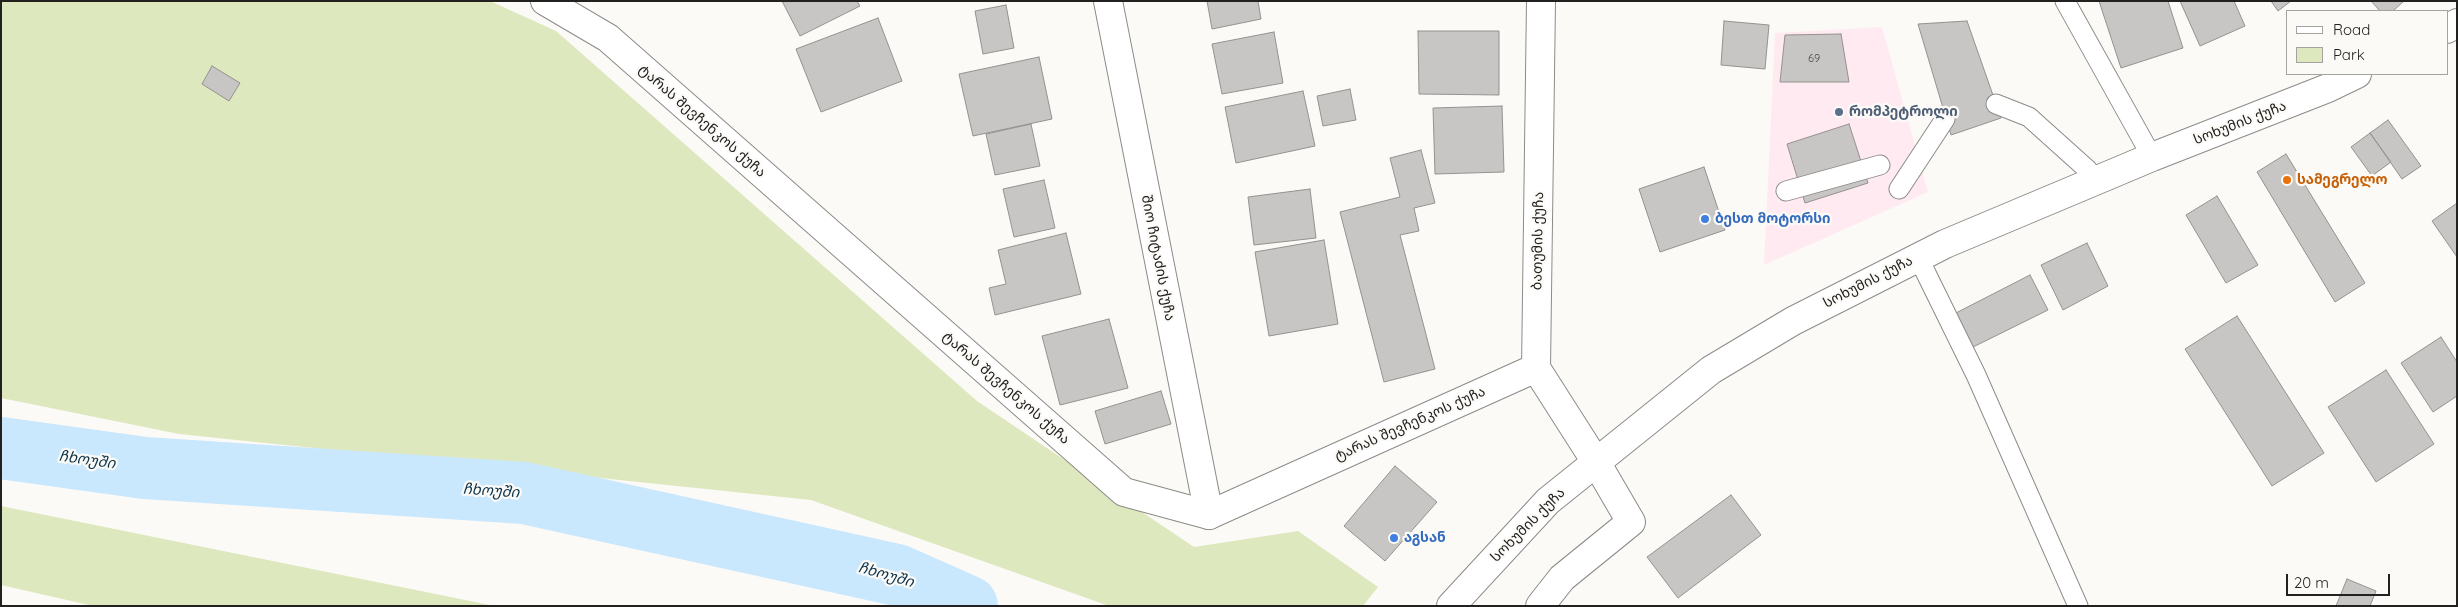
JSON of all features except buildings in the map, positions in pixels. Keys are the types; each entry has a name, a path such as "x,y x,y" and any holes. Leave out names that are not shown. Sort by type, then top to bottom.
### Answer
{"main road":[{"name":"ტარას შევჩენკოს ქუჩა","path":"545,1 608,38 1124,492 1209,515 1536,368"},
{"name":"შიო ჩიტაძის ქუჩა","path":"1108,1 1209,515"},
{"name":"ბათუმის ქუჩა","path":"1536,368 1541,1"},
{"name":"სოხუმის ქუჩა","path":"1451,606 1548,501 1711,370 1793,321 1945,244 2152,157 2328,88 2355,75"},
{"path":"1536,368 1596,462 1631,522 1562,578 1540,606"}],"lane":[{"path":"2065,1 2152,157"},
{"path":"1996,104 2029,116 2088,170"},
{"path":"1899,189 1946,119"},
{"path":"1786,191 1880,165"},
{"path":"1918,257 1976,375 2078,606"}],"shaded area":[{"name":"რომპეტროლი","path":"1882,27 1928,192 1764,265 1775,33"}],"green space":[{"path":"1,1 490,1 556,31 977,401 1194,547 1298,531 1378,587 1363,606 1109,606 811,500 179,434 1,398"},
{"path":"1,506 495,606 93,606 1,585"}],"waterway":[{"name":"ჩხოუში","path":"1,448 145,468 524,493 897,575 967,606"}],"place":[{"name":"რომპეტროლი","path":"1839,112"},
{"name":"სამეგრელო","path":"2287,180"},
{"name":"ბესთ მოტორსი","path":"1705,219"},
{"name":"აგსან","path":"1394,538"}]}
